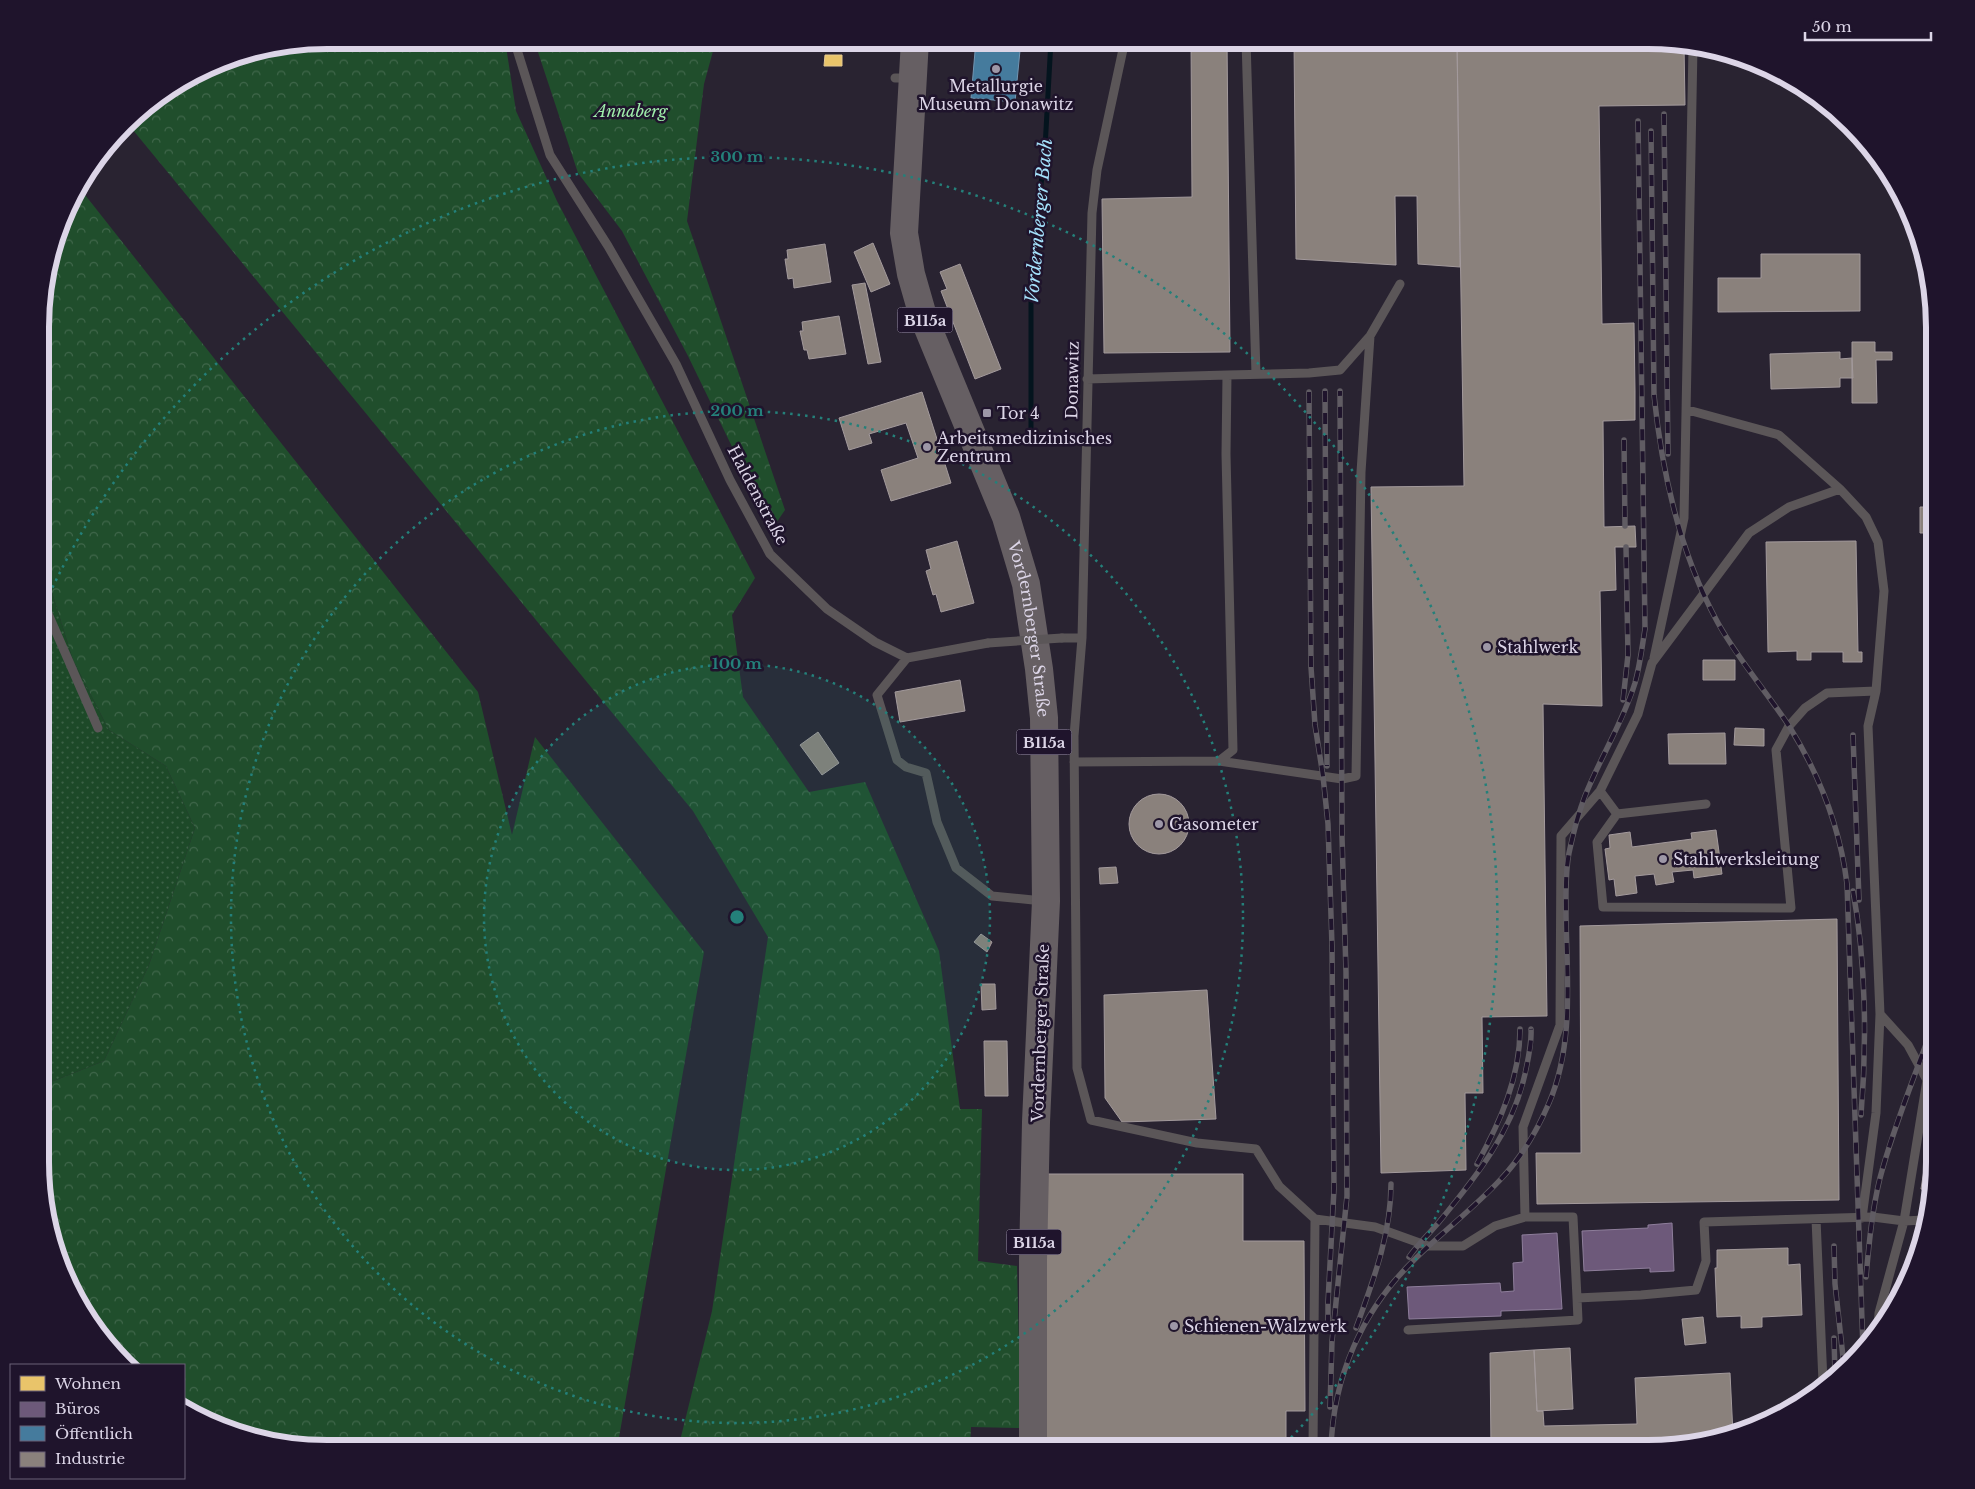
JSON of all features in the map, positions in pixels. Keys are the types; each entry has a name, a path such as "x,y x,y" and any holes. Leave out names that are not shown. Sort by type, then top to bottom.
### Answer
{"main road":[{"name":"Vordernberger Straße","path":"912,49 904,78 904,233 911,274 923,316 1006,517 1026,584 1039,669 1044,718 1046,901 1033,1260 1033,1440"}],"lane":[{"name":"Haldenstraße","path":"517,49 550,155 608,246 676,364 730,480 770,554 828,609 876,642 907,658"},
{"name":"Donawitz","path":"1123,49 1097,170 1092,213 1082,638 1074,736 1077,1068 1091,1120 1197,1143 1256,1149 1279,1186 1315,1219"},
{"path":"1246,49 1256,374"},
{"path":"1525,1217 1523,1126 1560,1025 1561,836 1600,790 1638,714 1652,663 1684,518 1688,410 1693,52"},
{"path":"1087,379 1309,374 1340,370 1370,336 1400,284"},
{"path":"1074,762 1219,761 1342,779 1356,776 1361,472 1370,336"},
{"path":"1219,761 1233,750 1226,454 1227,375"},
{"path":"1688,410 1779,435 1840,489 1866,517 1878,542 1884,591 1876,691 1868,726 1880,1014 1876,1113 1862,1218"},
{"path":"1652,663 1749,532 1789,507 1840,489"},
{"path":"49,616 98,728"},
{"path":"1046,901 992,896 956,868 937,822 926,773 906,767 897,760 877,695 907,658 988,643 1082,638"},
{"path":"1706,804 1617,814 1597,842 1603,907 1791,908 1776,750 1794,720 1805,708 1827,693 1876,691"},
{"path":"1600,790 1617,814"},
{"path":"1878,1318 1904,1220 1926,1080 1908,1045 1880,1014"},
{"path":"1313,1440 1315,1219 1375,1227 1428,1246 1463,1246 1495,1226 1525,1217 1573,1217 1578,1320 1408,1330"},
{"path":"1577,1298 1696,1290 1706,1261 1704,1222 1862,1218 1920,1220"},
{"path":"1816,1219 1823,1378"}],"green space":[{"path":"309,49 506,49 516,111 557,201 755,578 732,615 743,697 809,792 865,782 939,951 960,1109 982,1109 978,1261 1017,1266 1021,1428 971,1427 970,1440 680,1440 712,1311 768,937 693,811 132,129 158,106 204,77 255,58 291,51"},
{"name":"Annaberg","path":"537,49 714,49 704,84 687,221 785,510 772,529 688,356 622,231 578,173"},
{"path":"83,193 478,692 512,835 535,737 704,952 619,1440 309,1440 255,1431 204,1412 185,1401 185,1364 136,1364 96,1317 77,1285 58,1234 54,1216 49,1180 49,1083 104,1061 149,965 195,828 166,766 109,730 73,660 49,583 49,309 58,255 70,221"},
{"path":"49,583 73,660 109,730 166,766 195,828 149,965 104,1061 49,1083"}],"building: Wohnen":[{"path":"825,55 842,55 842,66 824,66"}],"building: Büros":[{"path":"1672,1223 1674,1271 1650,1272 1650,1268 1584,1271 1582,1231 1648,1228 1648,1225"},
{"path":"1557,1233 1562,1309 1501,1311 1501,1316 1409,1319 1407,1287 1500,1283 1501,1292 1514,1291 1513,1263 1523,1262 1522,1235"}],"building: Öffentlich":[{"name":"Metallurgie Museum Donawitz","path":"975,49 1020,49 1015,102 971,98"}],"building: Industrie":[{"path":"1191,49 1227,49 1230,352 1104,353 1102,199 1192,197"},
{"path":"1294,49 1457,49 1460,267 1418,264 1417,196 1395,196 1396,265 1296,259"},
{"name":"Stahlwerk","path":"1457,49 1666,49 1684,51 1685,105 1599,106 1602,324 1634,323 1635,391 1635,420 1603,421 1604,527 1635,526 1636,547 1615,547 1616,590 1600,591 1602,706 1543,704 1547,1016 1482,1017 1483,1093 1465,1093 1466,1170 1381,1173 1371,487 1464,486"},
{"path":"873,243 890,284 871,292 854,252"},
{"path":"825,244 831,282 794,288 793,278 788,279 785,259 788,259 787,250"},
{"path":"1761,254 1860,254 1860,311 1718,312 1718,278 1761,278"},
{"path":"960,264 1001,369 975,379 941,291 947,289 940,272"},
{"path":"865,283 881,362 868,364 852,285"},
{"path":"839,316 846,354 809,359 807,350 804,350 800,331 803,331 802,322"},
{"path":"1852,342 1875,342 1875,352 1892,352 1892,360 1876,360 1877,403 1852,403"},
{"path":"1840,352 1840,359 1852,358 1853,378 1840,378 1840,387 1771,389 1770,354"},
{"name":"Arbeitsmedizinisches Zentrum","path":"922,392 951,483 891,501 881,470 918,458 906,423 869,434 872,443 849,450 839,418"},
{"path":"1920,507 1926,507 1926,533 1920,533"},
{"path":"957,541 974,603 941,612 936,594 933,595 926,571 931,569 926,550"},
{"path":"1856,541 1858,652 1862,652 1862,662 1843,662 1843,652 1811,652 1811,660 1797,660 1797,651 1768,652 1766,542"},
{"path":"1703,660 1735,660 1735,680 1703,680"},
{"path":"960,680 965,711 900,722 895,692"},
{"path":"1735,728 1764,729 1764,746 1734,745"},
{"path":"818,732 839,763 822,775 800,745"},
{"path":"1725,733 1726,764 1669,764 1668,734"},
{"name":"Gasometer","path":"1159,794 1176,799 1184,807 1189,824 1184,841 1176,849 1159,854 1142,849 1134,841 1129,824 1134,807 1142,799"},
{"name":"Stahlwerksleitung","path":"1716,830 1722,874 1694,878 1693,870 1672,872 1674,882 1656,885 1654,874 1635,876 1637,893 1616,896 1614,879 1609,880 1605,849 1610,848 1609,835 1630,832 1632,847 1692,839 1691,833"},
{"path":"1116,867 1118,883 1100,884 1099,868"},
{"path":"1837,919 1839,1200 1537,1204 1536,1153 1581,1153 1580,926"},
{"path":"981,934 992,942 987,952 974,942"},
{"path":"981,984 995,984 996,1009 982,1010"},
{"path":"1207,990 1216,1119 1122,1122 1105,1098 1104,995"},
{"path":"984,1041 1007,1041 1008,1096 985,1096"},
{"path":"1926,1157 1925,1190 1921,1189"},
{"name":"Schienen-Walzwerk","path":"1043,1174 1243,1174 1243,1241 1304,1241 1305,1411 1286,1411 1286,1440 1044,1440"},
{"path":"1788,1248 1788,1265 1800,1264 1802,1315 1762,1317 1762,1327 1741,1328 1741,1316 1717,1317 1715,1268 1717,1268 1717,1250"},
{"path":"1703,1317 1706,1343 1685,1345 1682,1319"},
{"path":"1570,1348 1573,1409 1537,1411 1534,1350"},
{"path":"1534,1350 1537,1411 1543,1411 1544,1426 1637,1424 1635,1378 1730,1373 1733,1427 1702,1435 1666,1440 1491,1440 1490,1353"}],"waterway":[{"name":"Vordernberger Bach","path":"1031,432 1031,275 1045,148 1050,49"}],"railway":[{"path":"1664,114 1668,454"},
{"path":"1332,1440 1337,1396 1344,1371 1365,1323 1395,1280 1508,1172 1534,1134 1557,1081 1566,1035 1568,987 1566,893 1569,853 1585,796 1624,712 1635,683 1645,629 1638,121"},
{"path":"1651,131 1654,395 1662,454 1675,512 1693,569 1718,623 1734,649 1789,726 1810,763 1827,802 1844,863 1847,884 1863,1338"},
{"path":"1325,391 1327,766"},
{"path":"1330,1407 1332,1341 1347,1196 1346,972 1342,837 1340,391"},
{"path":"1309,392 1311,667 1315,725 1328,824 1332,946 1334,1189 1328,1325"},
{"path":"1624,440 1625,526"},
{"path":"1623,700 1628,655 1626,547"},
{"path":"1853,735 1859,900"},
{"path":"1853,891 1863,974 1865,1032 1861,1115"},
{"path":"1477,1164 1501,1116 1507,1099 1517,1065 1520,1029"},
{"path":"1409,1257 1479,1171 1502,1134 1519,1095 1525,1074 1531,1029"},
{"path":"1866,1277 1873,1215 1880,1178 1898,1119 1926,1044"},
{"path":"1356,1328 1380,1257 1388,1221 1391,1184"},
{"path":"1834,1246 1835,1284 1843,1360"},
{"path":"1834,1338 1835,1368"}],"place":[{"name":"Metallurgie Museum Donawitz","path":"996,69"},
{"name":"Tor 4","path":"987,413"},
{"name":"Arbeitsmedizinisches Zentrum","path":"927,447"},
{"name":"Stahlwerk","path":"1487,647"},
{"name":"Gasometer","path":"1159,824"},
{"name":"Stahlwerksleitung","path":"1663,859"},
{"name":"Schienen-Walzwerk","path":"1174,1326"}]}
